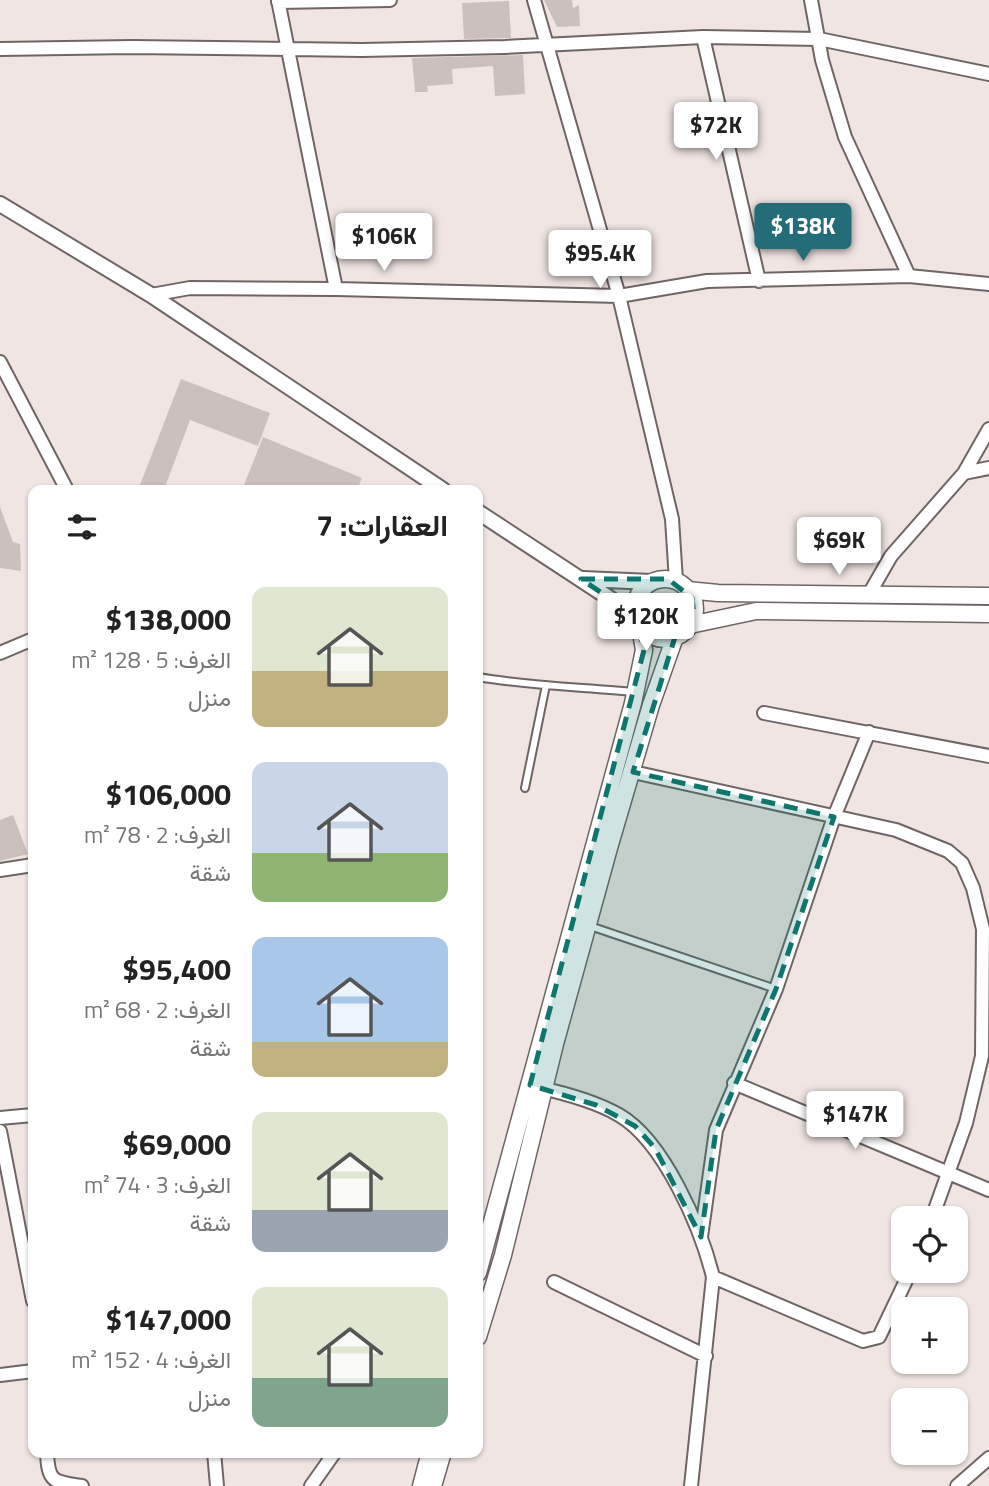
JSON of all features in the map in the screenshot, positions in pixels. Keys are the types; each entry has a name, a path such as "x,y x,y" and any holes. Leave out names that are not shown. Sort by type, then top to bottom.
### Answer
{"main road":[{"path":"483,1321 503,1255 537,1087 636,692 643,650 635,602 641,590 652,582 718,593 989,596"},
{"path":"682,586 694,607 690,625"},
{"path":"638,621 650,635 663,639 675,637 690,625 756,611 989,614"},
{"path":"483,1239 537,1087 588,925 651,705 675,637"},
{"path":"421,1486 428,1458"},
{"path":"433,1486 441,1458"}],"street":[{"path":"336,289 278,1 390,0"},
{"path":"534,0 619,296 672,519 682,586"},
{"path":"811,0 831,93 845,137 909,276"},
{"path":"703,37 759,281"},
{"path":"0,49 493,48 703,37 819,39 989,74"},
{"path":"0,204 151,295 436,485"},
{"path":"151,295 190,288 619,296 707,281 909,276 989,284"},
{"path":"0,362 64,485"},
{"path":"867,596 891,556 964,473 989,429"},
{"path":"964,473 989,468"},
{"path":"483,515 581,579 638,621"},
{"path":"581,579 652,582"},
{"path":"0,653 28,641"},
{"path":"764,713 989,756"},
{"path":"701,1237 716,1130 776,989 834,817 869,732"},
{"path":"633,772 896,830 928,841 948,851 962,863 973,888 983,929 987,978 982,1056 966,1123 937,1206"},
{"path":"0,870 28,866"},
{"path":"734,1083 989,1190"},
{"path":"537,1087 596,1105 635,1126 655,1148 701,1237 713,1277 691,1486"},
{"path":"0,1118 28,1115"},
{"path":"0,1131 28,1275"},
{"path":"483,1246 503,1255"},
{"path":"713,1277 863,1341 879,1337 887,1326 905,1283"},
{"path":"554,1282 706,1356"},
{"path":"0,1375 28,1372"},
{"path":"47,1458 48,1473 52,1479 77,1486"},
{"path":"215,1458 216,1486"},
{"path":"311,1486 331,1458"},
{"path":"957,1486 989,1458"}],"lane":[{"path":"483,678 531,686 636,692"},
{"path":"525,788 546,685"},
{"path":"588,925 776,989"}],"highlighted area":[{"path":"581,579 668,579 692,598 694,616 675,637 633,772 834,817 776,989 716,1130 701,1237 655,1148 635,1126 596,1105 530,1085 644,650 635,615"}],"building":[{"path":"544,0 572,0 573,8 579,5 580,26 557,27"},
{"path":"509,1 511,38 464,39 462,3"},
{"path":"523,55 525,94 495,96 493,66 452,69 453,84 427,86 428,92 415,92 412,58"},
{"path":"181,379 270,413 258,446 190,420 166,485 140,485"},
{"path":"263,437 362,478 359,485 244,485"},
{"path":"0,507 13,542 20,544 21,571 0,568"},
{"path":"13,815 28,854 0,861 0,820"}]}
